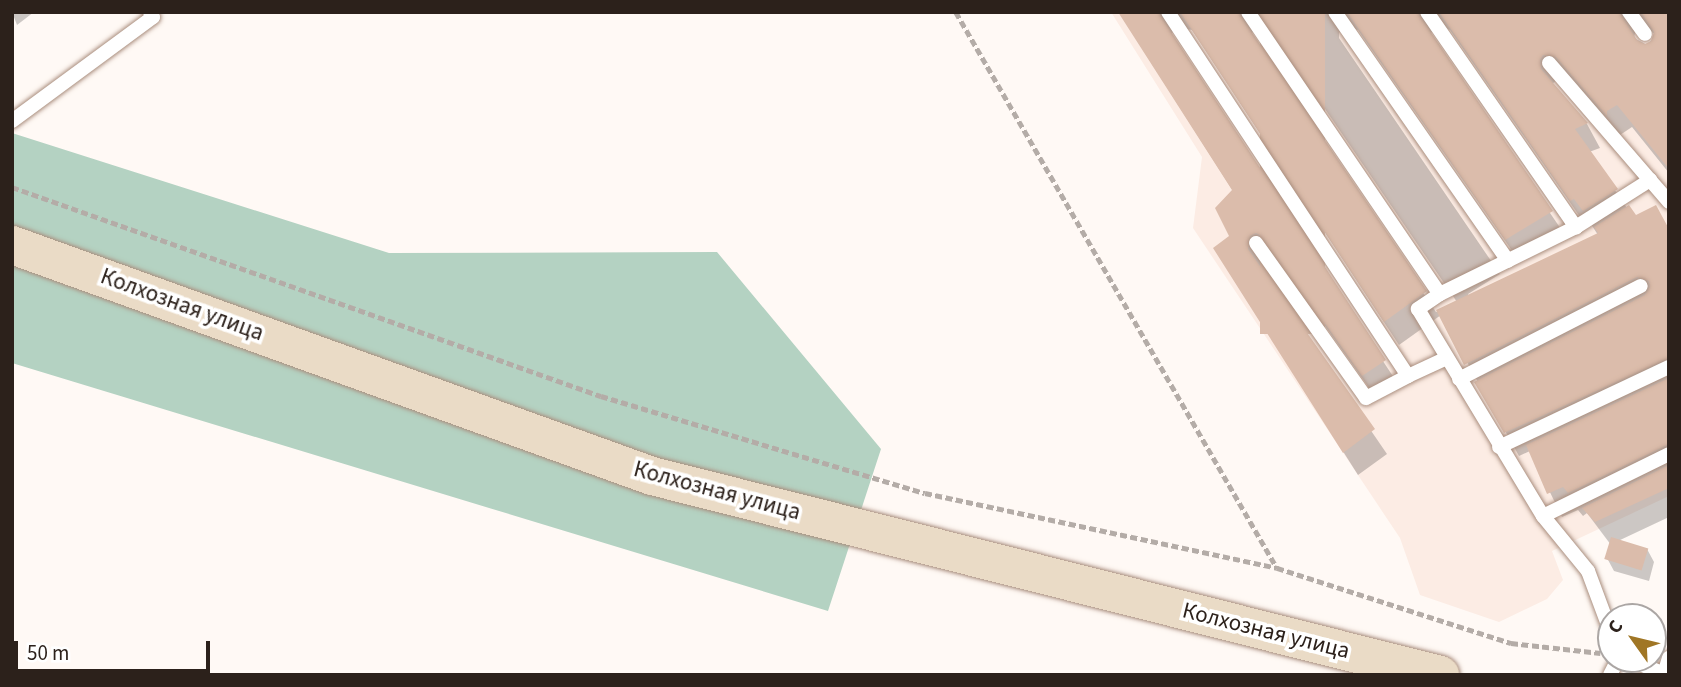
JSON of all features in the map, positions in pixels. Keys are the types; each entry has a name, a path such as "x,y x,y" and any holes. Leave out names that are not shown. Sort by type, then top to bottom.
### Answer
{"main road":[{"name":"Колхозная улица","path":"12,245 652,476 1440,675"}],"lane":[{"path":"12,121 152,17 150,12"},
{"path":"1168,12 1408,376"},
{"path":"1248,12 1440,294"},
{"path":"1335,12 1507,261"},
{"path":"1427,12 1576,227"},
{"path":"1629,12 1645,34"},
{"path":"1549,63 1669,202"},
{"path":"1600,603 1588,572 1543,516 1418,309 1440,294 1576,227 1650,180"},
{"path":"1256,243 1366,398 1447,358"},
{"path":"1459,379 1641,286"},
{"path":"1499,447 1669,366"},
{"path":"1543,516 1669,454"},
{"path":"1665,674 1669,659"}],"path":[{"path":"956,12 1277,568"},
{"path":"12,187 601,396 925,493 1277,568 1511,643 1597,652"}],"shaded area":[{"path":"1111,12 1669,12 1669,496 1552,551 1563,580 1547,599 1499,622 1420,595 1400,538 1193,228 1202,157"}],"green space":[{"path":"12,133 389,253 717,252 881,449 828,611 12,363"}],"building":[{"path":"1118,12 1158,12 1386,360 1362,376 1264,237 1256,233 1250,236 1248,249 1375,429 1343,453 1213,248 1229,236 1215,208 1232,190"},
{"path":"1180,12 1238,12 1427,291 1384,322"},
{"path":"1260,12 1325,12 1325,334 1260,334"},
{"path":"1347,12 1417,12 1553,211 1505,240"},
{"path":"1439,12 1619,12 1637,40 1645,44 1651,41 1654,32 1641,12 1669,12 1669,169 1617,105 1607,111 1607,116 1556,57 1543,55 1540,60 1541,69 1588,123 1575,129 1618,189 1583,211 1574,199 1570,201"},
{"path":"1629,205 1636,215 1656,205 1669,229 1669,358 1504,433 1474,382 1645,295 1650,287 1649,281 1637,277 1464,365 1436,310 1598,233 1594,227"},
{"path":"1669,378 1669,444 1568,493 1563,487 1547,494 1526,445"},
{"path":"1669,465 1669,488 1595,522 1582,508"},
{"path":"1611,537 1648,548 1642,570 1604,559"}]}
